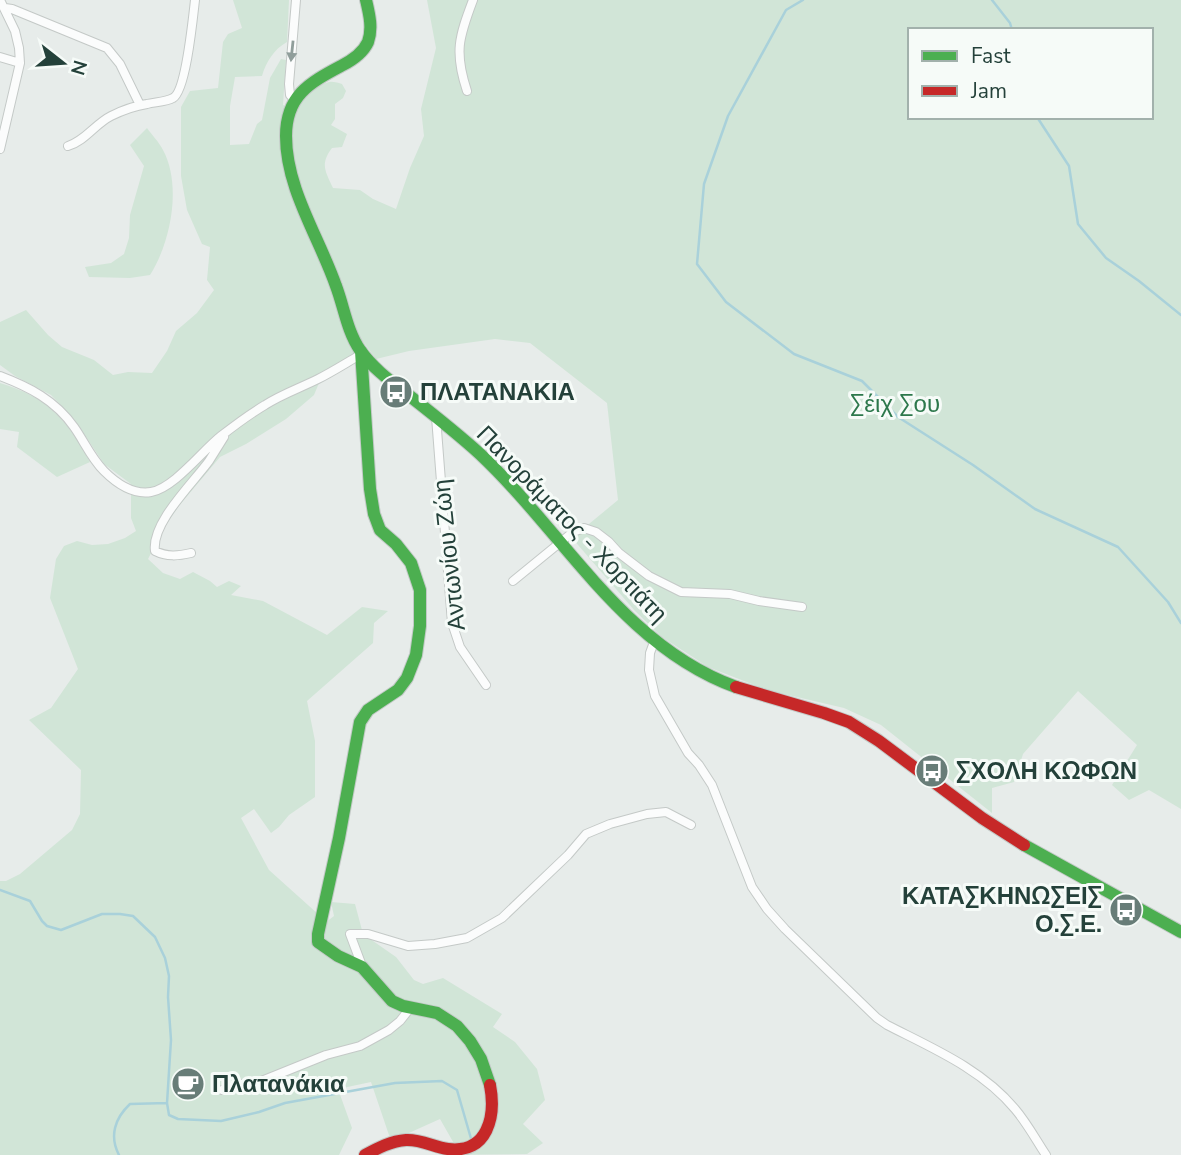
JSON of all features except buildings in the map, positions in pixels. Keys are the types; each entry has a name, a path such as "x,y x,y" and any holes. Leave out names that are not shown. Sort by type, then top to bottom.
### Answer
{"main road":[{"path":"295,100 310,85 351,62 365,47 371,28 371,16 366,0"},
{"name":"Πανοράματος - Χορτιάτη","path":"295,100 286,129 293,176 303,208 361,351 384,375 473,447 506,480 618,608 654,642 690,666 725,683 846,720 881,742 1000,830 1181,932"},
{"path":"361,351 374,514 380,530 411,563 420,590 420,626 416,655 407,678 398,690 368,710 360,722 339,838 317,934 318,942 336,955 362,967 393,1002 403,1007 444,1016 463,1032 475,1047 482,1063 494,1105 490,1128 473,1146 457,1151 408,1140 380,1146 365,1155"}],"street":[{"path":"68,146 78,142 98,123 125,109 170,99 179,93 185,71 195,0"},
{"path":"295,100 290,95 289,84 296,0"},
{"path":"467,91 459,57 461,39 473,0"},
{"path":"3,4 107,48 120,64 140,105"},
{"path":"0,149 20,63 17,39 3,4"},
{"path":"0,57 20,63"},
{"path":"0,376 50,400 72,424 104,471 125,487 137,492 154,491 169,484 227,431 264,405 329,373 360,355 361,351"},
{"name":"Αντωνίου Ζώη","path":"436,417 452,623 460,647 486,685"},
{"path":"191,553 164,556 155,551 154,542 174,505 210,460 227,431"},
{"path":"513,581 573,532 584,528 596,532 649,576 681,592 730,594 802,607"},
{"path":"654,642 649,670 654,696 688,753 712,785 752,887 767,909 814,958 887,1026 956,1060 996,1090 1016,1109 1046,1155"},
{"path":"362,967 350,934 368,934 408,946 467,938 502,918 568,855 586,834 610,824 666,812 691,825"},
{"path":"222,1090 259,1082 326,1055 360,1046 394,1026 411,1007"}],"green space":[{"name":"Σέιχ Σου","path":"233,0 289,0 287,42 271,56 262,76 235,77 230,106 230,145 249,144 257,124 262,120 270,78 281,59 286,60 283,105 295,110 314,90 329,82 342,84 346,91 343,98 335,104 335,119 331,125 347,134 342,147 332,148 325,163 333,188 360,190 396,209 424,136 421,109 436,48 427,0 1181,0 1181,809 1149,790 1129,800 1112,785 1137,745 1078,691 1023,754 1014,782 992,788 992,813 881,725 844,708 767,690 708,667 662,637 635,611 572,538 618,500 607,403 530,343 495,339 409,351 376,359 361,339 354,356 324,371 314,395 286,419 220,457 178,507 148,559 163,573 180,579 193,572 217,587 229,581 241,586 231,595 263,601 327,635 362,607 388,611 374,623 373,643 307,701 315,741 315,797 289,815 271,833 254,809 241,818 269,870 318,914 321,926 334,916 331,902 355,904 363,934 396,957 414,980 423,984 443,978 502,1014 493,1027 515,1042 537,1069 545,1100 523,1124 543,1143 527,1154 440,1155 456,1147 440,1119 391,1141 371,1082 338,1089 352,1128 339,1155 0,1155 0,881 20,874 72,830 80,814 81,770 29,720 51,708 78,669 50,598 56,559 64,546 77,541 92,545 108,544 136,531 131,518 131,484 104,464 74,419 51,395 0,365 0,322 26,310 62,347 94,360 113,375 128,372 152,373 167,351 176,331 197,313 214,290 207,280 210,247 202,244 187,210 181,176 181,107 190,91 218,88 223,42 228,34 242,28"},
{"path":"147,128 163,150 172,180 171,213 164,246 150,275 130,278 89,277 85,267 111,263 124,254 129,238 130,215 144,166 130,145"},
{"path":"0,383 31,395 54,412 73,433 90,462 57,477 17,447 19,432 0,429"}],"waterway":[{"path":"803,0 786,10 728,116 704,184 697,264 726,302 794,354 862,381 898,417 1035,509 1118,547 1168,602 1181,623"},
{"path":"992,0 1011,28"},
{"path":"1038,119 1069,166 1078,224 1106,258 1181,315"},
{"path":"0,890 30,901 47,926 61,930 102,914 120,914 133,916 155,937 165,958 169,976 169,1115 178,1119 221,1121 285,1103 395,1083 442,1081 457,1090 472,1142"},
{"path":"119,1155 114,1134 117,1121 125,1109 130,1104 167,1103"}],"traffic: fast":[{"path":"366,0 370,26 366,46 353,59 319,78 302,92 290,111 286,136 287,156 297,194 329,268 356,343 365,357 384,375 480,454 627,616 660,644 696,668 736,687"},
{"path":"361,351 374,514 380,530 411,563 420,590 420,626 416,655 407,678 398,690 368,710 360,722 318,942 338,956 362,967 392,1001 437,1013 457,1026 481,1059 490,1085"},
{"path":"1024,845 1181,932"}],"traffic: jam":[{"path":"736,687 849,722 1024,845"},
{"path":"365,1155 390,1143 406,1140 448,1149 462,1149 472,1145 480,1139 490,1120 490,1085"}],"place":[{"name":"ΠΛΑΤΑΝΑΚΙΑ","path":"396,392"},
{"name":"ΣΧΟΛΗ ΚΩΦΩΝ","path":"932,771"},
{"name":"ΚΑΤΑΣΚΗΝΩΣΕΙΣ Ο.Σ.Ε.","path":"1126,910"},
{"name":"Πλατανάκια","path":"188,1084"}]}
